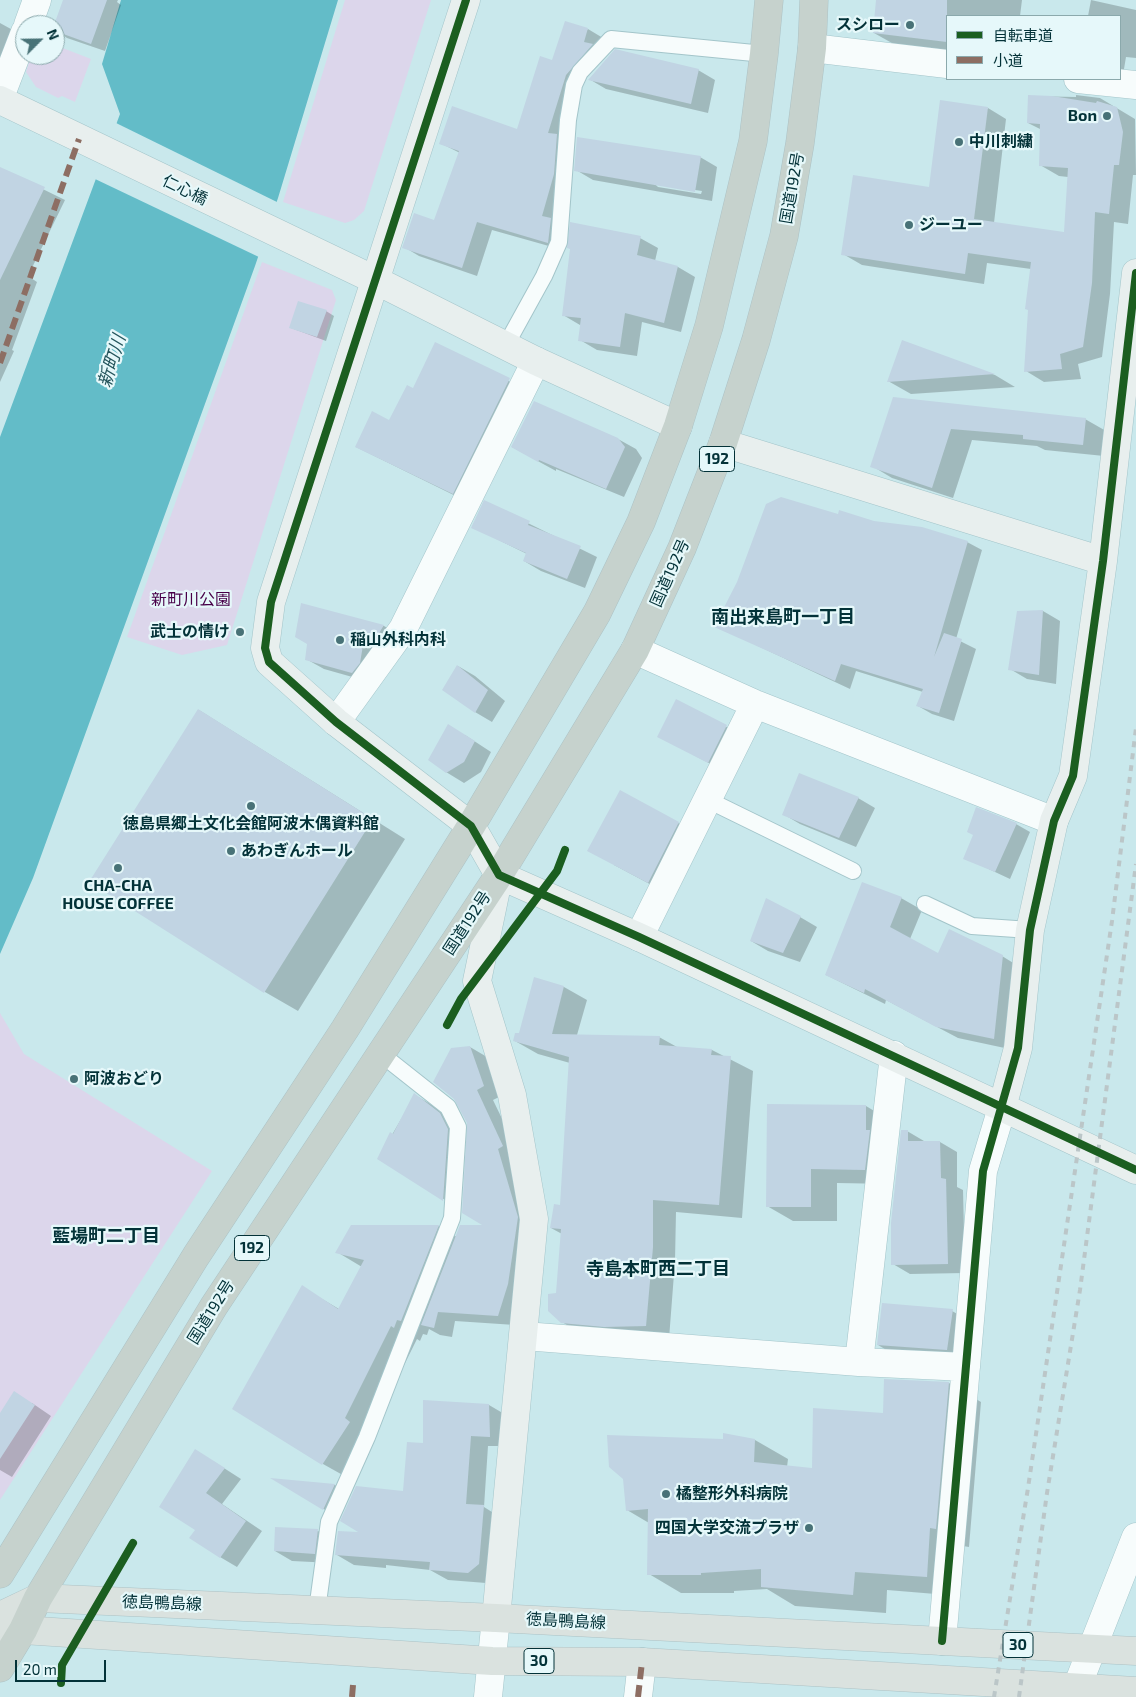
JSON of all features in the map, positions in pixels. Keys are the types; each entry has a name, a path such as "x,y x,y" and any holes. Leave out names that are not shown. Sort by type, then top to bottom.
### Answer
{"highway":[{"name":"192","path":"0,1574 186,1273 345,1029 471,826 597,613 641,522 678,426 709,326 750,150 764,54 769,0"},
{"name":"国道192号","path":"0,1668 11,1631 38,1598 214,1306 499,875 635,650 682,548 723,444 756,340 784,236 800,143 812,48 814,0"}],"main road":[{"name":"徳島鴨島線","path":"0,1616 38,1598 496,1618 1136,1651"},
{"name":"30","path":"11,1631 492,1661 642,1662 1076,1692 1136,1691"}],"street":[{"path":"32,15 37,0"},
{"path":"466,0 270,602 265,648 269,662 336,722 471,826 499,875 639,937 894,1055 1002,1108 1136,1170"},
{"path":"812,48 946,64"},
{"path":"0,99 15,59"},
{"path":"1086,80 1136,86"},
{"name":"仁心橋","path":"0,99 282,237 375,280 536,361 678,426"},
{"path":"942,1641 983,1171 1018,1048 1030,930 1054,821 1073,776 1103,561 1136,273"},
{"path":"336,722 403,629 536,361"},
{"path":"723,444 1103,561"},
{"path":"635,650 755,704 1054,821"},
{"path":"639,937 755,704"},
{"path":"488,1697 534,1218 512,1095 477,981 499,875"},
{"path":"859,1362 894,1055"},
{"path":"524,1336 859,1362 966,1367"},
{"path":"1076,1692 1136,1537"},
{"path":"638,1697 642,1662"}],"lane":[{"path":"506,346 544,276 559,242 568,120 574,85 580,72 612,38 764,54"},
{"path":"708,800 853,871"},
{"path":"925,904 972,926 1030,930"},
{"path":"317,1610 329,1522 367,1437 452,1218 458,1127 448,1107 381,1054"}],"green space":[{"path":"345,0 431,0 364,211 354,220 345,223 283,202"},
{"path":"65,49 91,59 75,102 62,96 58,98 36,87 26,72 28,65 65,65"},
{"name":"新町川公園","path":"262,262 332,290 336,300 227,645 182,655 127,637"},
{"path":"0,1013 24,1054 212,1171 0,1500"}],"water":[{"name":"新町川","path":"121,0 338,0 278,198 255,266 33,878 0,954 0,437 120,114 102,64"}],"pier":[{"path":"114,122 279,203 261,258 93,178"}],"building":[{"path":"63,0 107,0 91,44 65,35 65,15 58,15"},
{"name":"スシロー","path":"876,0 947,0 946,42 873,33"},
{"path":"565,21 588,28 584,42 593,44 566,75 548,133 557,134 554,174 542,216 551,218 548,243 477,222 462,268 402,248 414,213 434,220 459,151 439,144 452,106 517,129 540,56 552,60"},
{"path":"615,49 699,69 691,104 588,80"},
{"path":"1028,95 1052,96 1096,103 1097,101 1117,107 1123,132 1119,165 1114,165 1109,214 1095,212 1092,283 1083,347 1060,354 1062,369 1024,372 1028,310 1025,309 1031,262 968,253 965,274 841,255 853,175 929,187 940,100 988,107 974,219 1064,232 1068,168 1039,166 1040,124 1027,123"},
{"path":"577,137 701,156 695,192 574,171"},
{"path":"0,167 45,187 0,280"},
{"path":"570,222 641,236 637,255 678,266 664,323 625,313 620,347 578,341 581,318 562,316 570,249 567,248"},
{"path":"298,301 327,310 317,337 289,328"},
{"path":"902,340 995,374 887,382"},
{"path":"435,342 510,378 453,494 355,447 372,411 389,420 407,385 413,388"},
{"path":"893,397 1086,418 1083,445 1023,439 1023,435 951,429 932,488 870,467"},
{"path":"534,401 618,438 625,447 606,489 539,460 538,462 511,447"},
{"path":"781,497 838,514 839,510 874,521 922,527 968,541 934,657 944,633 962,639 939,713 916,706 923,689 841,664 835,681 714,627 737,582 766,504"},
{"path":"484,500 530,521 528,525 581,546 567,579 523,561 526,553 471,528"},
{"name":"稲山外科内科","path":"301,603 384,625 371,646 363,645 360,663 352,673 305,660 307,644 295,637"},
{"path":"1043,610 1039,675 1008,670 1017,611"},
{"path":"457,665 488,690 475,713 442,690"},
{"path":"676,699 727,725 708,763 657,737"},
{"name":"あわぎんホール","path":"198,709 373,819 264,993 89,882"},
{"path":"448,724 475,741 464,762 446,773 428,760"},
{"path":"799,773 859,797 839,838 782,815"},
{"path":"620,790 679,822 648,883 587,851"},
{"path":"976,807 1017,823 995,872 963,859 973,835 967,832"},
{"path":"862,882 902,897 890,927 938,953 949,929 1003,955 994,1039 936,1027 865,989 864,993 825,975"},
{"path":"766,898 801,916 783,953 750,941"},
{"path":"534,977 564,986 552,1034 660,1036 659,1045 712,1049 711,1055 731,1056 719,1205 653,1200 653,1247 646,1326 604,1327 561,1323 548,1311 548,1294 556,1293 561,1229 550,1228 554,1204 560,1205 569,1057 513,1041 515,1033 519,1033"},
{"path":"470,1046 484,1086 477,1090 503,1146 498,1149 518,1217 508,1284 498,1316 438,1312 434,1328 421,1325 460,1225 482,1225 462,1213 467,1123 454,1099 433,1082 451,1048"},
{"path":"414,1093 440,1113 448,1129 443,1201 377,1159 390,1132 393,1134"},
{"path":"767,1104 866,1105 866,1130 870,1130 865,1170 811,1169 811,1207 766,1207"},
{"path":"901,1130 908,1130 908,1141 940,1141 941,1178 946,1179 948,1264 891,1265 891,1223"},
{"path":"351,1225 439,1225 401,1321 397,1320 394,1328 391,1326 345,1418 350,1422 322,1465 232,1409 302,1285 338,1309 364,1260 335,1253"},
{"path":"882,1303 953,1309 947,1350 877,1345"},
{"path":"884,1379 949,1382 936,1529 930,1528 927,1577 855,1572 853,1595 761,1587 761,1569 701,1573 701,1575 647,1575 648,1509 626,1511 623,1479 609,1467 607,1435 723,1439 723,1433 755,1439 754,1462 812,1468 813,1408 883,1413"},
{"path":"14,1391 35,1405 0,1459 0,1413"},
{"path":"423,1400 489,1404 490,1437 471,1436 466,1504 484,1505 479,1564 468,1573 429,1570 430,1562 335,1555 338,1531 358,1532 340,1521 356,1486 403,1491 407,1442 423,1443"},
{"path":"195,1449 225,1468 206,1493 246,1521 220,1558 189,1538 195,1530 159,1507"},
{"path":"270,1478 335,1484 323,1510"},
{"path":"275,1527 318,1529 315,1554 274,1551"}],"railway":[{"path":"994,1697 1028,1488 1112,921 1136,728"},
{"path":"1019,1697 1047,1493 1080,1290 1136,864"}],"marked path":[{"path":"0,363 79,139"},
{"path":"638,1697 642,1662"},
{"path":"352,1697 353,1685"}],"cycle path":[{"path":"466,0 271,602 265,648 269,662 336,722 471,826 499,875 639,937 1136,1170"},
{"path":"942,1641 983,1171 1018,1048 1030,930 1054,821 1073,776 1103,561 1136,273"},
{"path":"447,1025 461,999 557,871 565,850"},
{"path":"61,1683 62,1665 133,1543"}],"place":[{"name":"スシロー","path":"910,25"},
{"name":"Bon","path":"1107,116"},
{"name":"中川刺繍","path":"959,142"},
{"name":"ジーユー","path":"909,225"},
{"name":"武士の情け","path":"240,632"},
{"name":"稲山外科内科","path":"340,640"},
{"name":"徳島県郷土文化会館阿波木偶資料館","path":"251,806"},
{"name":"あわぎんホール","path":"231,851"},
{"name":"CHA-CHA HOUSE COFFEE","path":"118,868"},
{"name":"阿波おどり","path":"74,1079"},
{"name":"橘整形外科病院","path":"666,1494"},
{"name":"四国大学交流プラザ","path":"809,1528"}],"district":[{"name":"南出来島町一丁目","path":"783,617"},
{"name":"藍場町二丁目","path":"106,1236"},
{"name":"寺島本町西二丁目","path":"658,1269"}]}
